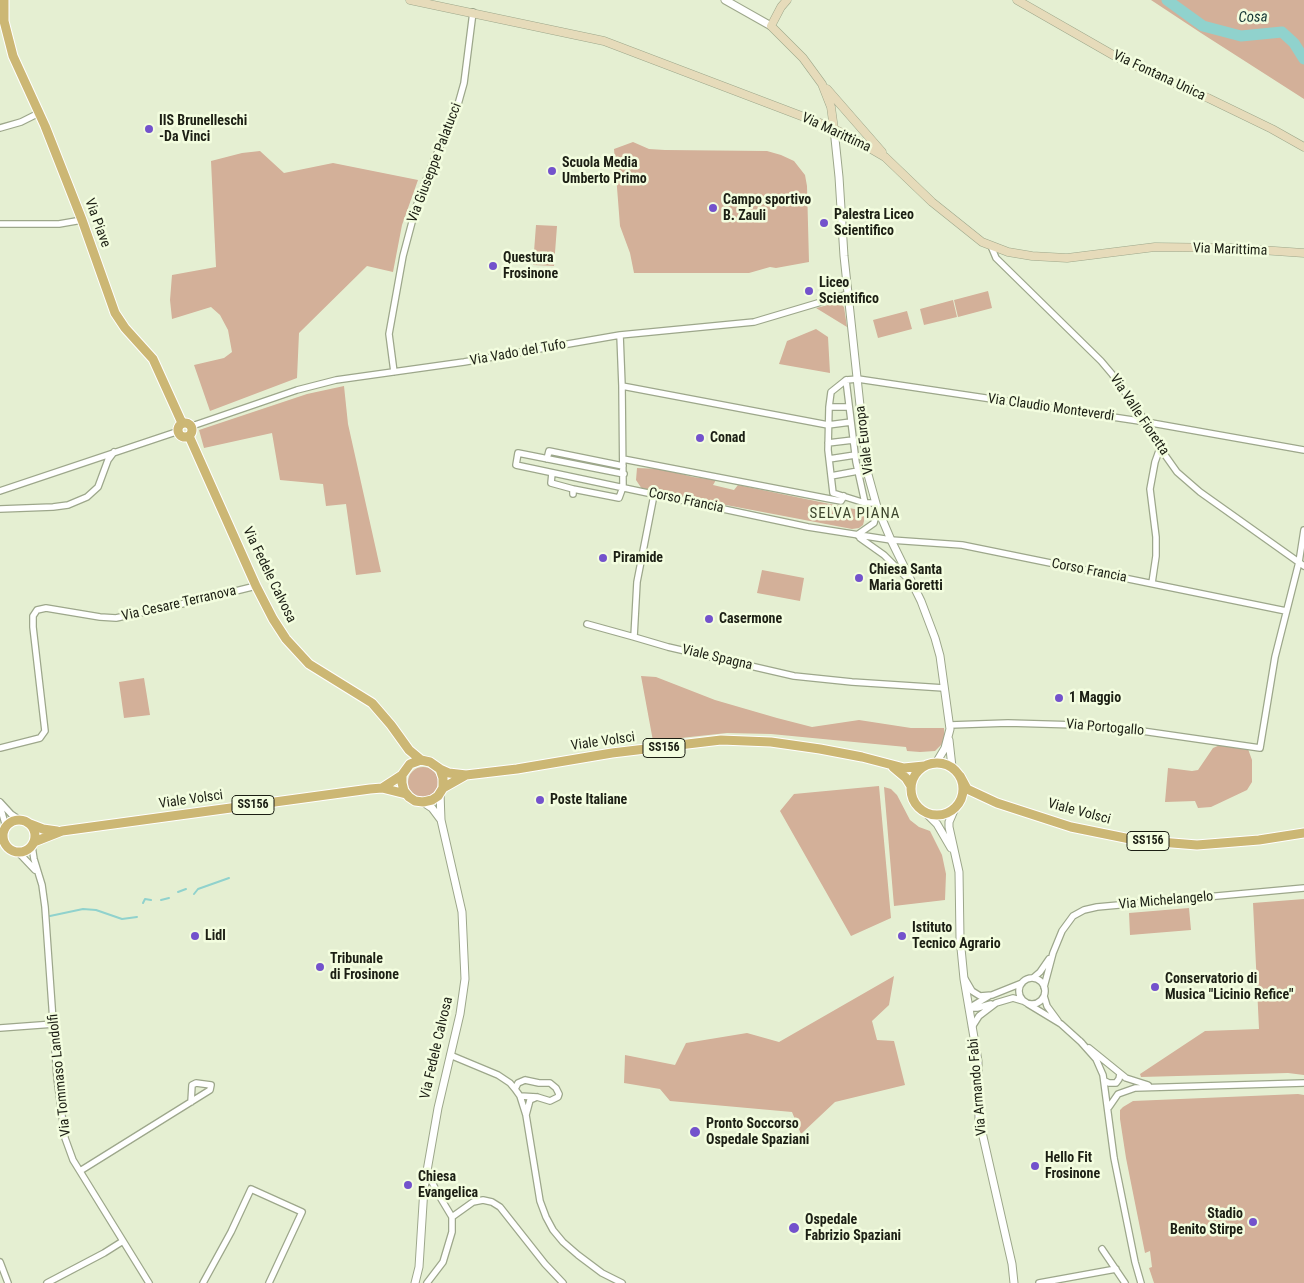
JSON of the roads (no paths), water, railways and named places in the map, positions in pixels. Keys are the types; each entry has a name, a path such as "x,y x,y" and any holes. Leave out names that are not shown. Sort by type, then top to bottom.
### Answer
{"main road":[{"name":"Via Piave","path":"4,0 4,21"},
{"name":"Via Marittima","path":"410,0 604,41 834,129 885,157 932,202 982,242 1016,254 1067,258 1155,247 1232,248 1304,253"},
{"path":"787,0 771,26 803,58 822,84 885,157"},
{"name":"Via Fontana Unica","path":"1017,0 1120,59 1216,102 1304,147"},
{"name":"Via Piave","path":"0,12 13,56 82,220 115,313 125,328 153,359 180,427"},
{"path":"822,84 831,107 834,129"},
{"path":"186,422 192,426 192,433 189,436 183,436 180,427 186,422"},
{"name":"Via Fedele Calvosa","path":"189,436 256,586 273,619 296,652 322,674 372,703 411,753 421,760"},
{"name":"Via Fedele Calvosa","path":"401,740 405,755 403,773"},
{"name":"Viale Volsci","path":"440,769 449,773 466,775 517,769 612,753 721,740 771,742 820,749 862,757 891,766"},
{"name":"SS156","path":"403,773 413,762 421,760 430,762 440,769"},
{"name":"SS156","path":"891,766 912,769 936,763 947,764 952,767"},
{"name":"SS156","path":"891,766 906,778 911,786 914,800 924,811"},
{"path":"911,786 916,774 924,766"},
{"name":"Viale Volsci","path":"952,767 968,789 997,803 1071,827 1135,840 1197,845 1229,843 1304,833"},
{"path":"440,769 443,778 441,790"},
{"path":"403,773 402,787 406,794"},
{"name":"Viale Volsci","path":"382,788 403,773"},
{"name":"Viale Volsci","path":"441,790 466,775"},
{"path":"958,804 964,789 960,776"},
{"name":"Viale Volsci","path":"20,820 43,829 62,831 382,788 406,794"},
{"name":"SS156","path":"406,794 412,800 422,802 432,800 441,790"},
{"name":"Viale Volsci","path":"924,811 934,815 946,814 958,804 971,799 997,803"},
{"path":"15,851 4,840 3,831 15,820 20,820"},
{"path":"30,824 35,832 33,844"},
{"name":"Viale Volsci","path":"15,851 25,851 33,844 62,831"},
{"path":"0,846 15,851"}],"street":[{"path":"725,0 771,26"},
{"name":"Via Giuseppe Palatucci","path":"394,372 389,334 403,256 416,208 431,167 457,108 464,83 473,12"},
{"path":"0,128 22,122 38,113"},
{"name":"Viale Europa","path":"834,129 848,294 867,471 876,505 890,540 914,584 935,638 940,656 950,725 949,737"},
{"path":"0,224 59,224 82,220"},
{"name":"Via Valle Fioretta","path":"991,246 996,258 1101,361 1146,422 1160,448 1178,472 1200,492 1301,564"},
{"name":"Via Vado del Tufo","path":"192,426 297,390 336,380 464,362 620,335 754,322 848,294"},
{"path":"552,473 551,483 573,491 619,498 623,487 624,474 620,335"},
{"name":"Via Claudio Monteverdi","path":"846,380 858,379 1146,422 1304,450"},
{"path":"846,380 855,455 865,502"},
{"path":"846,380 832,392 830,407 828,443 833,493 876,505 874,523 856,536 884,555 914,584"},
{"path":"622,386 828,425 851,422"},
{"path":"830,407 849,407"},
{"path":"0,492 180,427"},
{"path":"828,443 853,440"},
{"path":"1152,583 1156,556 1156,537 1150,489 1155,462 1160,448"},
{"path":"624,474 547,459 549,451 830,500 841,501 844,496"},
{"path":"0,509 68,505 87,497 98,488 108,460 114,452"},
{"name":"Corso Francia","path":"547,459 518,453 516,465 856,536 962,545 1286,611"},
{"path":"829,459 855,455"},
{"path":"831,476 858,471"},
{"path":"634,637 637,582 654,495"},
{"path":"1286,611 1301,564 1304,530"},
{"name":"Via Cesare Terranova","path":"0,748 40,738 46,730 33,627 33,616 37,610 46,608 116,618 256,586"},
{"name":"Via Portogallo","path":"950,725 1015,723 1077,725 1135,730 1260,748 1271,678 1286,611"},
{"name":"Viale Spagna","path":"587,624 668,647 794,676 844,682 944,688"},
{"path":"936,763 949,737"},
{"path":"949,737 952,767"},
{"name":"Via Fedele Calvosa","path":"415,1283 419,1267 424,1188 438,1108 460,1014 465,980 462,912 441,820 441,790"},
{"path":"0,802 11,814 20,820"},
{"path":"422,802 432,808 441,820"},
{"name":"Via Armando Fabi","path":"958,804 949,822 959,872 960,938 964,979 978,1061 978,1106 981,1128 1012,1264 1014,1283"},
{"path":"0,806 3,831"},
{"path":"924,811 937,824 954,852"},
{"name":"Via Tommaso Landolfi","path":"33,844 34,859 40,876 48,936 62,1127 68,1150 149,1283"},
{"path":"15,851 31,864 40,876"},
{"name":"Via Michelangelo","path":"1033,978 1053,953 1067,923 1073,916 1090,909 1304,888"},
{"name":"Via Michelangelo","path":"1044,987 1053,953"},
{"path":"969,1008 992,995 1033,978 1040,981 1044,987 1047,1006 1061,1024 1080,1041 1120,1074 1136,1083 1160,1087"},
{"path":"964,979 974,993 980,996 992,995"},
{"path":"1022,983 1019,993 1026,1003 1036,1004 1044,996"},
{"path":"969,1008 977,1008 1013,998 1026,1003 1061,1024"},
{"path":"972,1027 979,1016 996,1003"},
{"path":"0,1028 54,1024"},
{"path":"1080,1041 1096,1059 1104,1081 1114,1158 1141,1283"},
{"path":"450,1055 510,1082 520,1096 526,1115 540,1201 553,1230 578,1255 602,1273 622,1283"},
{"path":"1104,1081 1116,1083 1120,1074"},
{"path":"498,1075 539,1083 550,1083 559,1094 550,1101 537,1097 520,1096"},
{"path":"515,1089 518,1083 525,1080"},
{"path":"1108,1109 1113,1099 1121,1092 1135,1088 1304,1083"},
{"path":"526,1115 530,1100 537,1097"},
{"path":"80,1171 191,1102"},
{"path":"426,1283 442,1262 452,1232 452,1218 427,1172"},
{"path":"203,1283 232,1232 251,1190 302,1212 269,1283"},
{"path":"452,1218 473,1202 483,1200 492,1202 500,1207 563,1283"},
{"path":"47,1283 123,1241"},
{"path":"1102,1249 1126,1283"},
{"path":"0,1262 8,1283"},
{"path":"1039,1283 1116,1269"}],"waterway":[{"name":"Cosa","path":"1167,0 1203,26 1241,36 1282,32 1294,43 1304,59"},
{"path":"194,894 198,889 229,878"},
{"path":"178,892 186,889"},
{"path":"161,900 169,898"},
{"path":"143,903 145,899 151,900"},
{"path":"50,916 83,909 96,910 122,919 137,917"}],"place":[{"name":"IIS Brunelleschi -Da Vinci","path":"149,129"},
{"name":"Scuola Media Umberto Primo","path":"552,171"},
{"name":"Campo sportivo B. Zauli","path":"713,208"},
{"name":"Palestra Liceo Scientifico","path":"824,223"},
{"name":"Questura Frosinone","path":"493,266"},
{"name":"Liceo Scientifico","path":"809,291"},
{"name":"Conad","path":"700,438"},
{"name":"Piramide","path":"603,558"},
{"name":"Chiesa Santa Maria Goretti","path":"859,578"},
{"name":"Casermone","path":"709,619"},
{"name":"1 Maggio","path":"1059,698"},
{"name":"Poste Italiane","path":"540,800"},
{"name":"Lidl","path":"195,936"},
{"name":"Istituto Tecnico Agrario","path":"902,936"},
{"name":"Tribunale di Frosinone","path":"320,967"},
{"name":"Conservatorio di Musica \"Licinio Refice\"","path":"1155,987"},
{"name":"Pronto Soccorso Ospedale Spaziani","path":"695,1132"},
{"name":"Hello Fit Frosinone","path":"1035,1166"},
{"name":"Chiesa Evangelica","path":"408,1185"},
{"name":"Stadio Benito Stirpe","path":"1253,1222"},
{"name":"Ospedale Fabrizio Spaziani","path":"794,1228"}],"district":[{"name":"SELVA PIANA","path":"855,514"}]}
